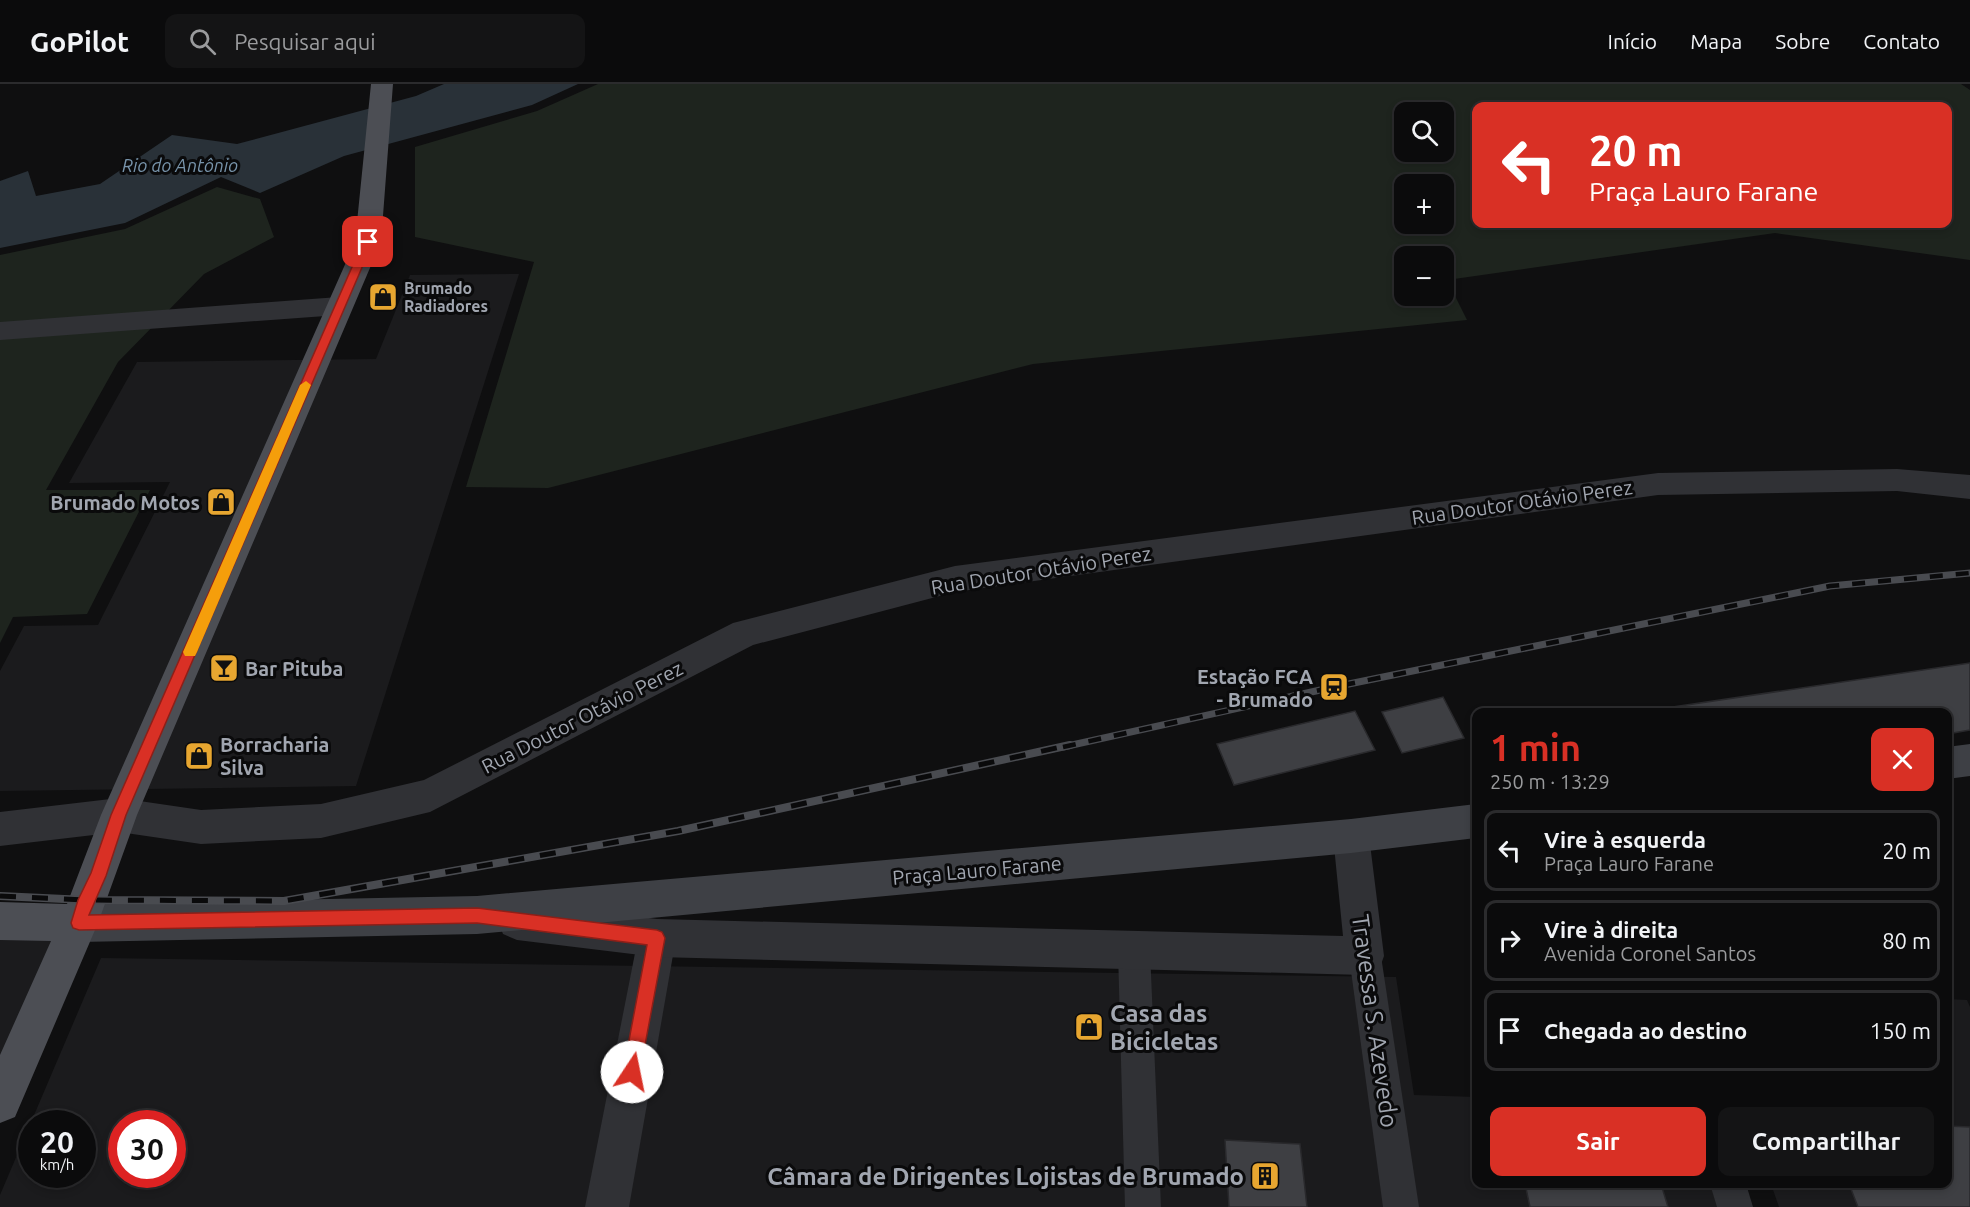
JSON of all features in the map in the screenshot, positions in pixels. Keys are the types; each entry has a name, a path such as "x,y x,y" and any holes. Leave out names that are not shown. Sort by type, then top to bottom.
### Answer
{"main road":[{"path":"0,1102 79,923 119,815 368,242 382,84"},
{"path":"1952,762 1970,760"},
{"name":"Praça Lauro Farane","path":"79,923 477,915 1351,836 1472,821"},
{"path":"0,921 79,923"}],"street":[{"path":"0,331 339,306"},
{"name":"Rua Doutor Otávio Perez","path":"0,829 119,815 201,827 321,821 430,795 745,633 955,579 1658,484 1897,480 1970,487"},
{"name":"Travessa S. Azevedo","path":"1351,836 1365,956 1401,1207"},
{"name":"Praça Lauro Farane","path":"477,915 657,938 1365,956"},
{"path":"607,1207 657,938"},
{"path":"1134,951 1143,1207"},
{"path":"1729,1188 1735,1207"}],"shaded area":[{"path":"598,84 1961,84 1970,90 1970,260 1775,233 1454,279 1454,246 1394,246 1394,306 1454,306 1454,294 1467,320 1033,364 548,488 466,487 534,262 415,237 415,147 537,111"},
{"path":"217,187 260,199 274,237 204,274 118,362 46,490 150,490 87,614 13,617 0,643 0,255 125,229"},
{"path":"519,274 356,786 0,791 0,671 24,626 98,625 170,482 69,483 137,362 376,359 410,275"},
{"path":"0,938 61,938 0,1071"},
{"path":"101,958 1396,977 1414,1095 1472,1097 1472,1188 1735,1188 1741,1207 0,1207 0,1195 18,1153 18,1188 96,1188 96,1110 36,1110"},
{"path":"1952,999 1967,1000 1970,1007 1970,1207 1779,1207 1772,1188 1952,1188"}],"water":[{"name":"Rio do Antônio","path":"444,84 578,84 532,105 344,156 260,193 221,177 125,223 0,248 0,181 28,171 36,196 100,184 172,135 237,144 416,96"}],"building":[{"path":"1970,663 1970,730 1952,733 1952,708 1666,708"},
{"path":"1443,697 1464,738 1402,753 1382,712"},
{"path":"1355,711 1375,750 1234,785 1217,744"},
{"path":"1952,1126 1970,1127 1970,1207 1858,1207 1851,1188 1952,1188"},
{"name":"Câmara de Dirigentes Lojistas de Brumado","path":"1225,1140 1300,1144 1307,1207 1229,1207"},
{"path":"1526,1188 1662,1188 1668,1207 1530,1207"}],"railway":[{"path":"1063,747 1334,687 1830,586 1970,573"},
{"path":"0,896 86,900 284,901 678,831 1070,745"}],"slow traffic":[{"path":"190,652 306,385"}],"place":[{"name":"Brumado Radiadores","path":"383,297"},
{"name":"Brumado Motos","path":"221,502"},
{"name":"Bar Pituba","path":"224,668"},
{"name":"Estação FCA - Brumado","path":"1334,687"},
{"name":"Borracharia Silva","path":"199,756"},
{"name":"Casa das Bicicletas","path":"1089,1027"},
{"name":"Câmara de Dirigentes Lojistas de Brumado","path":"1265,1176"}],"route":[{"path":"368,242 119,815 79,923 477,915 657,938 632,1072"}]}
